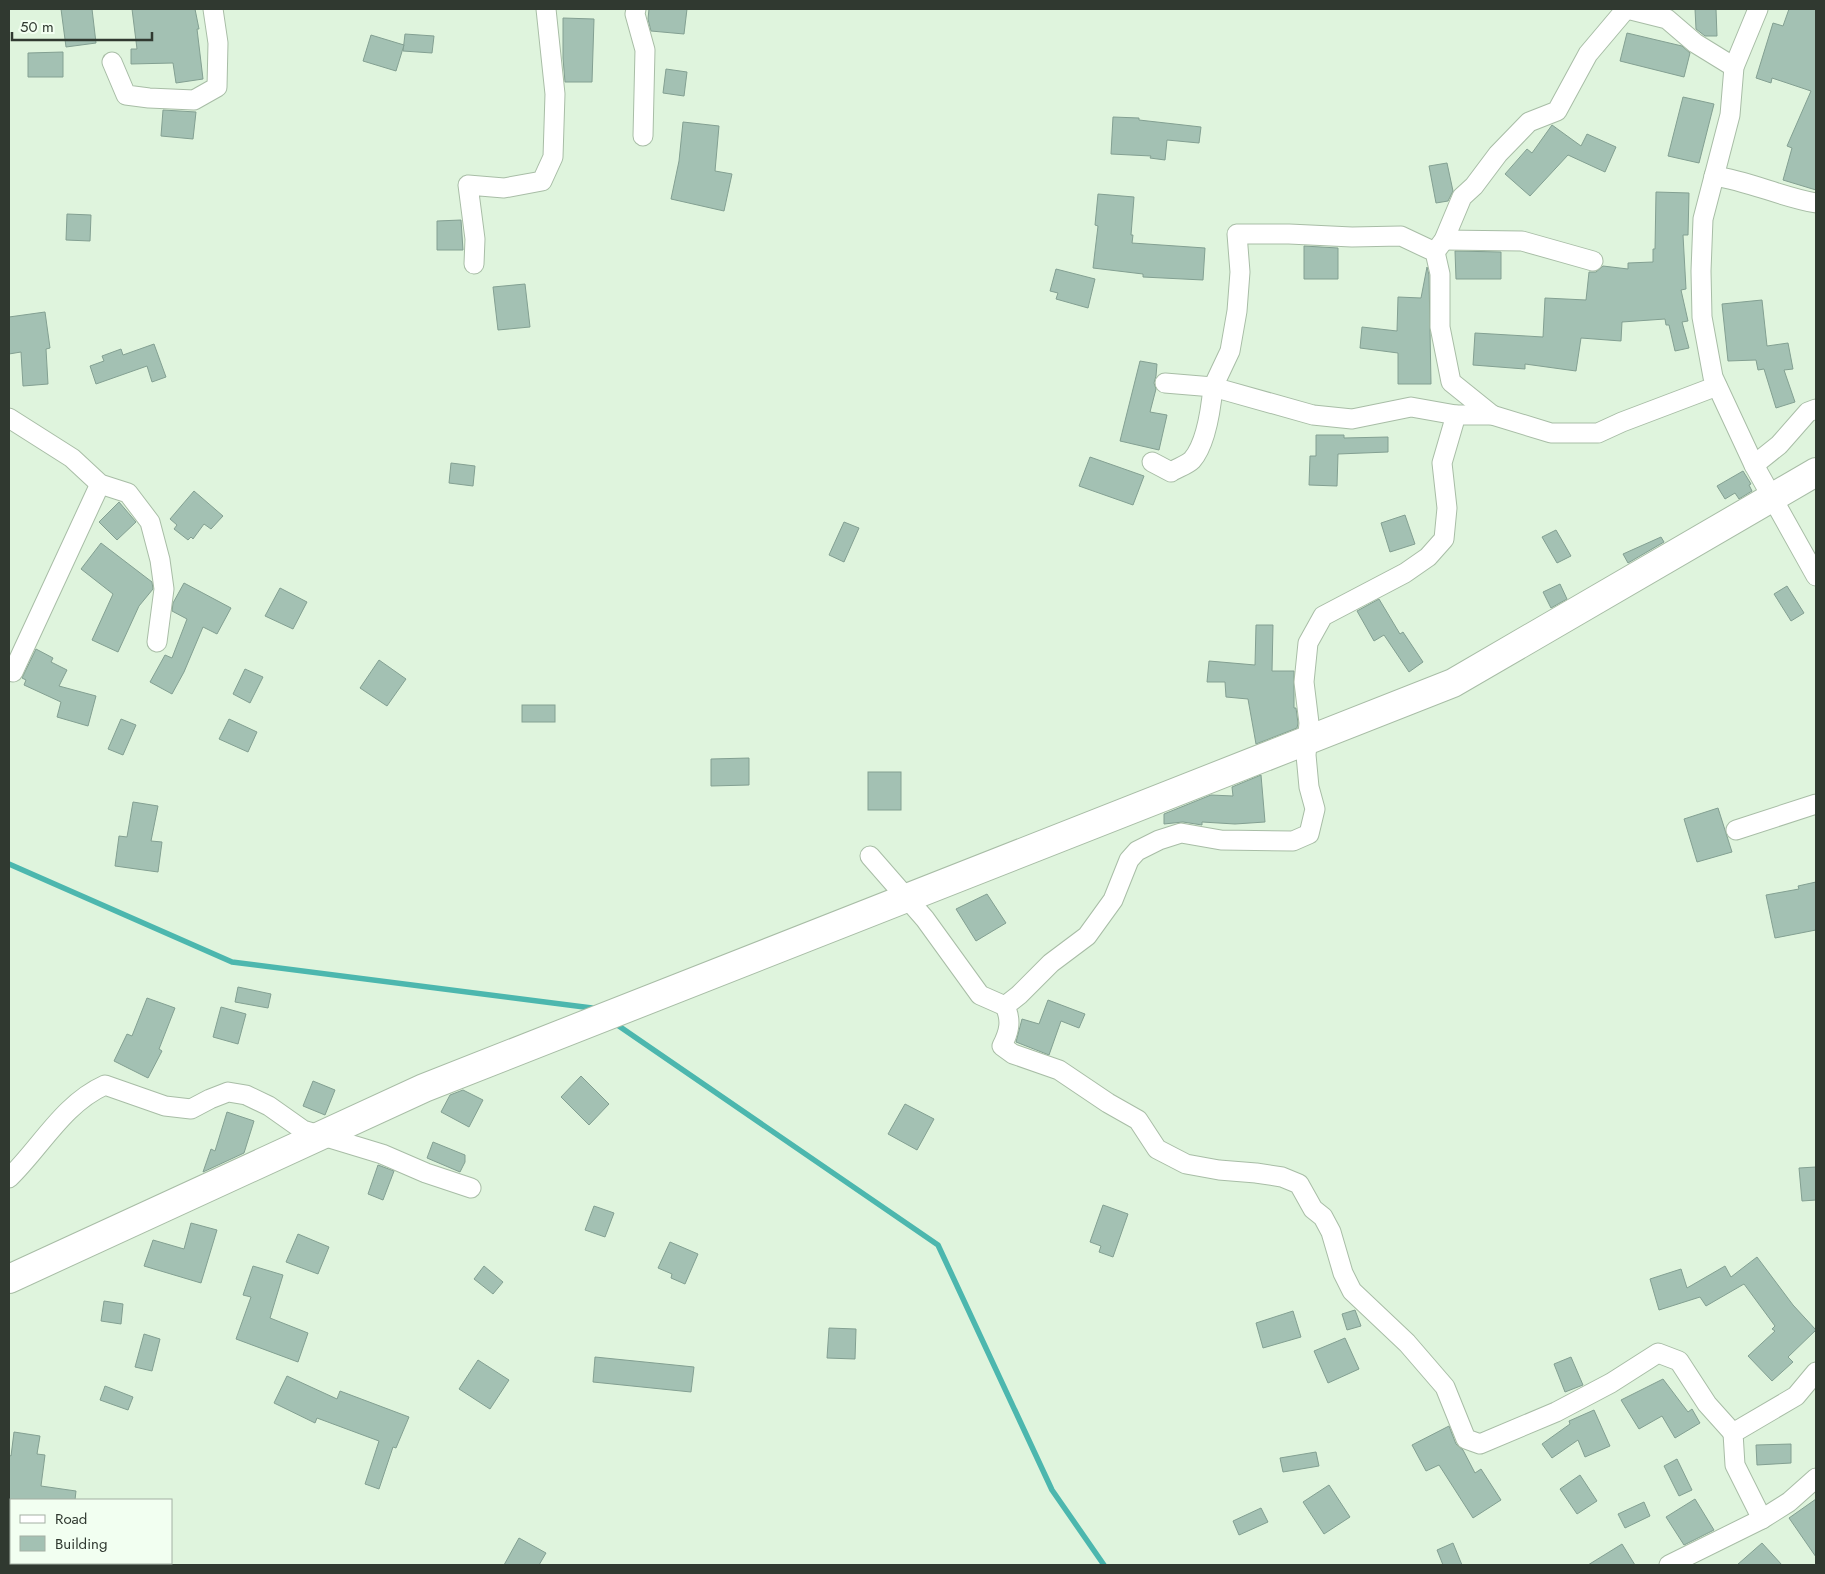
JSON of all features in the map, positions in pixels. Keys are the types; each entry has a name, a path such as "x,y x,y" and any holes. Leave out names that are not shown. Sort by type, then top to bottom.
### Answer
{"highway":[{"path":"9,1279 424,1088 1453,682 1816,472"}],"street":[{"path":"112,62 126,95 194,100 217,87 218,43 213,9"},
{"path":"474,264 475,239 468,185 504,188 542,181 553,157 555,94 546,9"},
{"path":"636,9 635,14 645,50 643,136"},
{"path":"1717,386 1598,433 1551,433 1492,414 1451,382 1440,327 1440,246 1462,197 1474,186 1498,154 1529,122 1557,111 1588,54 1626,9 1667,19 1695,43 1734,67"},
{"path":"1758,9 1734,67 1730,115 1703,220 1702,317 1713,377 1754,465 1816,576"},
{"path":"1714,176 1736,180 1800,200 1816,203"},
{"path":"1152,462 1171,472 1192,460 1203,439 1210,412 1212,387 1230,351 1237,311 1240,272 1237,234 1401,236 1440,246 1522,240 1593,261"},
{"path":"1165,383 1212,387 1314,414 1352,419 1411,407 1456,416 1492,414"},
{"path":"1754,465 1779,445 1808,412 1816,409"},
{"path":"1005,1006 1019,995 1051,963 1087,936 1113,900 1129,860 1137,851 1159,840 1181,833 1221,840 1293,841 1309,834 1315,809 1309,787 1306,755 1309,723 1304,682 1308,643 1323,616 1405,573 1428,557 1444,539 1447,508 1442,463 1456,416"},
{"path":"9,418 72,458 100,484 128,493 150,522 160,560 164,590 157,642"},
{"path":"13,672 100,484"},
{"path":"1736,830 1816,804"},
{"path":"870,856 926,919 980,995 1005,1006"},
{"path":"1005,1006 1010,1025 1002,1046 1013,1054 1059,1070 1108,1103 1138,1120 1157,1149 1186,1164 1219,1170 1282,1177 1299,1184 1331,1232 1343,1273 1352,1291 1407,1343 1445,1388 1466,1439 1480,1444 1556,1412 1611,1383 1658,1353 1679,1361 1707,1404 1733,1433 1735,1465 1762,1519"},
{"path":"9,1178 69,1110 88,1092 104,1085 165,1106 191,1109 228,1092 246,1095 269,1106 303,1130 382,1154 471,1188"},
{"path":"1733,1433 1796,1396 1816,1372"},
{"path":"1669,1565 1762,1519 1788,1502 1816,1478"}],"building":[{"path":"61,9 92,9 96,43 66,47"},
{"path":"132,9 195,9 199,29 197,29 203,79 176,83 173,63 131,64 131,49 137,49"},
{"path":"649,9 687,9 684,34 651,31 648,19"},
{"path":"1695,9 1716,9 1717,36 1705,36 1696,29"},
{"path":"1789,9 1816,9 1816,190 1783,180 1792,148 1787,146 1811,91 1772,78 1771,83 1756,78 1773,23 1783,26"},
{"path":"563,18 594,19 592,82 565,82"},
{"path":"1627,33 1682,46 1690,53 1684,77 1620,61"},
{"path":"405,34 434,36 432,53 403,51"},
{"path":"371,35 404,45 396,71 363,61"},
{"path":"63,52 63,77 28,77 28,53"},
{"path":"666,69 687,72 684,96 663,93"},
{"path":"1683,97 1714,104 1699,163 1668,156"},
{"path":"163,110 196,112 193,139 161,136"},
{"path":"1113,117 1139,118 1139,120 1201,127 1199,143 1167,140 1165,160 1150,158 1151,156 1111,154"},
{"path":"683,122 719,126 715,171 732,174 724,211 671,199 679,161"},
{"path":"1552,125 1581,146 1587,134 1616,147 1605,172 1568,155 1530,196 1505,174 1527,149 1532,153"},
{"path":"1447,163 1453,191 1448,201 1436,203 1429,166"},
{"path":"1656,192 1689,193 1688,235 1683,235 1686,289 1681,290 1688,321 1682,322 1689,348 1675,351 1669,325 1666,325 1665,319 1622,322 1621,341 1581,338 1576,371 1525,364 1525,369 1473,365 1475,333 1543,337 1545,298 1586,300 1589,272 1596,272 1603,266 1628,269 1628,263 1653,262"},
{"path":"1098,194 1134,197 1132,243 1205,248 1203,280 1143,277 1143,274 1093,268 1098,226 1095,225"},
{"path":"67,214 91,215 90,241 66,240"},
{"path":"461,220 463,250 437,250 437,221"},
{"path":"1304,246 1338,248 1338,279 1304,279"},
{"path":"1455,251 1501,252 1501,279 1456,279"},
{"path":"1427,267 1429,275 1431,384 1398,384 1398,353 1360,348 1362,327 1397,331 1398,297 1421,298"},
{"path":"1056,269 1095,279 1088,308 1056,299 1058,293 1050,291"},
{"path":"525,284 530,327 498,330 493,287"},
{"path":"1762,300 1767,346 1788,343 1793,369 1784,370 1795,402 1776,408 1764,369 1758,370 1756,360 1728,361 1722,304"},
{"path":"45,312 50,348 46,349 48,384 23,386 21,352 9,354 9,317"},
{"path":"154,344 166,377 152,382 147,366 96,384 90,366 104,361 102,356 121,349 123,355"},
{"path":"1140,361 1157,364 1154,383 1156,389 1150,412 1167,415 1159,450 1120,441"},
{"path":"1316,435 1344,435 1344,438 1388,437 1388,452 1338,454 1337,486 1309,485 1310,456 1316,456"},
{"path":"1090,457 1144,476 1133,505 1079,486"},
{"path":"451,463 475,466 473,486 449,483"},
{"path":"1743,471 1751,484 1749,485 1752,491 1739,499 1735,493 1725,499 1717,486"},
{"path":"194,491 223,516 211,529 204,524 193,539 191,537 188,540 174,529 177,525 170,519"},
{"path":"119,502 136,522 117,540 99,522"},
{"path":"1405,515 1415,544 1390,552 1381,523"},
{"path":"844,522 859,528 844,562 829,555"},
{"path":"1556,530 1571,556 1557,563 1542,537"},
{"path":"1661,537 1664,542 1628,563 1623,554"},
{"path":"101,543 152,582 153,589 139,606 118,652 92,640 113,594 81,569"},
{"path":"184,583 231,608 217,634 203,627 184,672 172,694 150,682 165,655 172,658 187,619 172,611 173,603"},
{"path":"1560,584 1567,599 1551,608 1543,592"},
{"path":"1787,586 1804,613 1791,621 1774,594"},
{"path":"280,588 307,602 293,629 265,616"},
{"path":"1379,599 1400,634 1403,632 1423,662 1409,672 1384,635 1374,641 1357,611"},
{"path":"1256,625 1273,625 1272,671 1294,671 1294,708 1296,708 1298,723 1297,728 1256,744 1248,699 1226,697 1225,682 1207,682 1209,661 1255,665"},
{"path":"36,649 53,658 51,662 67,670 59,686 96,696 88,726 57,717 61,702 24,685 26,680 22,678"},
{"path":"379,660 406,679 387,706 360,688"},
{"path":"245,669 263,677 250,703 233,694"},
{"path":"522,705 555,705 555,722 522,722"},
{"path":"121,719 136,725 123,755 108,749"},
{"path":"229,719 257,732 248,752 219,739"},
{"path":"749,758 749,785 711,786 711,759"},
{"path":"868,772 901,772 901,810 868,810"},
{"path":"1261,775 1265,822 1235,824 1202,822 1202,825 1183,822 1164,824 1164,814 1211,795 1233,796 1232,787"},
{"path":"133,802 158,806 151,841 162,842 158,872 115,866 119,836 127,837"},
{"path":"1718,808 1732,852 1697,862 1684,819"},
{"path":"1816,882 1816,930 1775,938 1766,895 1799,889 1798,886"},
{"path":"987,894 1006,923 976,941 956,909"},
{"path":"238,987 271,994 268,1008 235,1002"},
{"path":"147,998 175,1008 159,1049 162,1051 148,1078 114,1061 127,1034 132,1036"},
{"path":"1048,1000 1085,1014 1079,1028 1061,1021 1049,1055 1016,1042 1022,1019 1039,1024"},
{"path":"221,1007 246,1014 238,1044 213,1037"},
{"path":"581,1076 609,1104 589,1125 561,1097"},
{"path":"313,1081 335,1090 325,1115 303,1106"},
{"path":"463,1090 483,1100 469,1127 441,1112 450,1095"},
{"path":"905,1104 934,1119 917,1150 888,1134"},
{"path":"227,1112 254,1121 244,1153 203,1172 211,1149 215,1151"},
{"path":"433,1142 465,1155 465,1162 460,1172 427,1158"},
{"path":"378,1165 394,1171 383,1200 368,1194"},
{"path":"1816,1167 1816,1200 1802,1201 1799,1168"},
{"path":"1103,1205 1128,1214 1113,1257 1099,1252 1101,1246 1090,1242"},
{"path":"594,1206 614,1213 605,1237 585,1230"},
{"path":"191,1223 217,1230 201,1283 144,1266 153,1240 184,1249"},
{"path":"298,1234 329,1247 318,1274 286,1262"},
{"path":"670,1242 698,1254 685,1284 671,1278 672,1274 658,1268"},
{"path":"1757,1257 1793,1305 1816,1330 1788,1357 1793,1362 1772,1381 1748,1356 1775,1331 1772,1329 1775,1326 1744,1284 1706,1306 1700,1297 1659,1310 1650,1279 1681,1269 1687,1288 1725,1266 1731,1277"},
{"path":"253,1266 283,1275 270,1318 308,1333 298,1362 236,1339 251,1297 243,1295"},
{"path":"484,1266 503,1282 493,1294 474,1279"},
{"path":"104,1301 123,1304 121,1324 101,1321"},
{"path":"1355,1310 1361,1326 1347,1330 1342,1314"},
{"path":"1293,1311 1301,1337 1263,1348 1256,1323"},
{"path":"829,1328 856,1329 855,1359 827,1358"},
{"path":"144,1334 160,1339 152,1371 135,1367"},
{"path":"1345,1338 1359,1369 1328,1383 1314,1351"},
{"path":"595,1357 694,1367 691,1392 593,1382"},
{"path":"1571,1357 1583,1385 1565,1392 1554,1364"},
{"path":"478,1360 509,1380 490,1409 459,1389"},
{"path":"287,1376 337,1399 340,1391 409,1417 396,1448 393,1447 379,1489 365,1484 379,1441 317,1418 315,1423 274,1403"},
{"path":"1663,1379 1688,1412 1692,1409 1700,1423 1675,1438 1662,1416 1639,1429 1621,1400"},
{"path":"105,1386 133,1397 128,1410 100,1400"},
{"path":"1594,1410 1610,1446 1585,1457 1578,1440 1552,1458 1542,1444 1570,1424 1569,1421"},
{"path":"1449,1426 1456,1444 1463,1450 1475,1473 1481,1469 1501,1500 1473,1518 1439,1465 1426,1471 1412,1445"},
{"path":"14,1432 40,1436 37,1454 45,1455 41,1486 76,1491 75,1499 9,1500 9,1455 11,1456"},
{"path":"1791,1444 1791,1463 1757,1465 1756,1445"},
{"path":"1316,1452 1319,1466 1283,1472 1280,1458"},
{"path":"1677,1459 1692,1490 1679,1496 1664,1466"},
{"path":"1580,1475 1597,1501 1577,1514 1560,1489"},
{"path":"1329,1485 1350,1517 1324,1534 1303,1502"},
{"path":"1695,1499 1714,1530 1684,1545 1666,1517"},
{"path":"1816,1499 1816,1557 1789,1518"},
{"path":"1644,1502 1650,1516 1625,1528 1618,1514"},
{"path":"1261,1508 1268,1522 1239,1535 1233,1521"},
{"path":"519,1538 546,1553 539,1565 504,1565"},
{"path":"1453,1543 1462,1565 1443,1565 1437,1550"},
{"path":"1762,1543 1782,1565 1737,1565"},
{"path":"1622,1544 1635,1565 1588,1565"}],"waterway":[{"path":"9,864 232,962 592,1008 595,1010"},
{"path":"613,1022 938,1245 1052,1490 1104,1565"}]}
